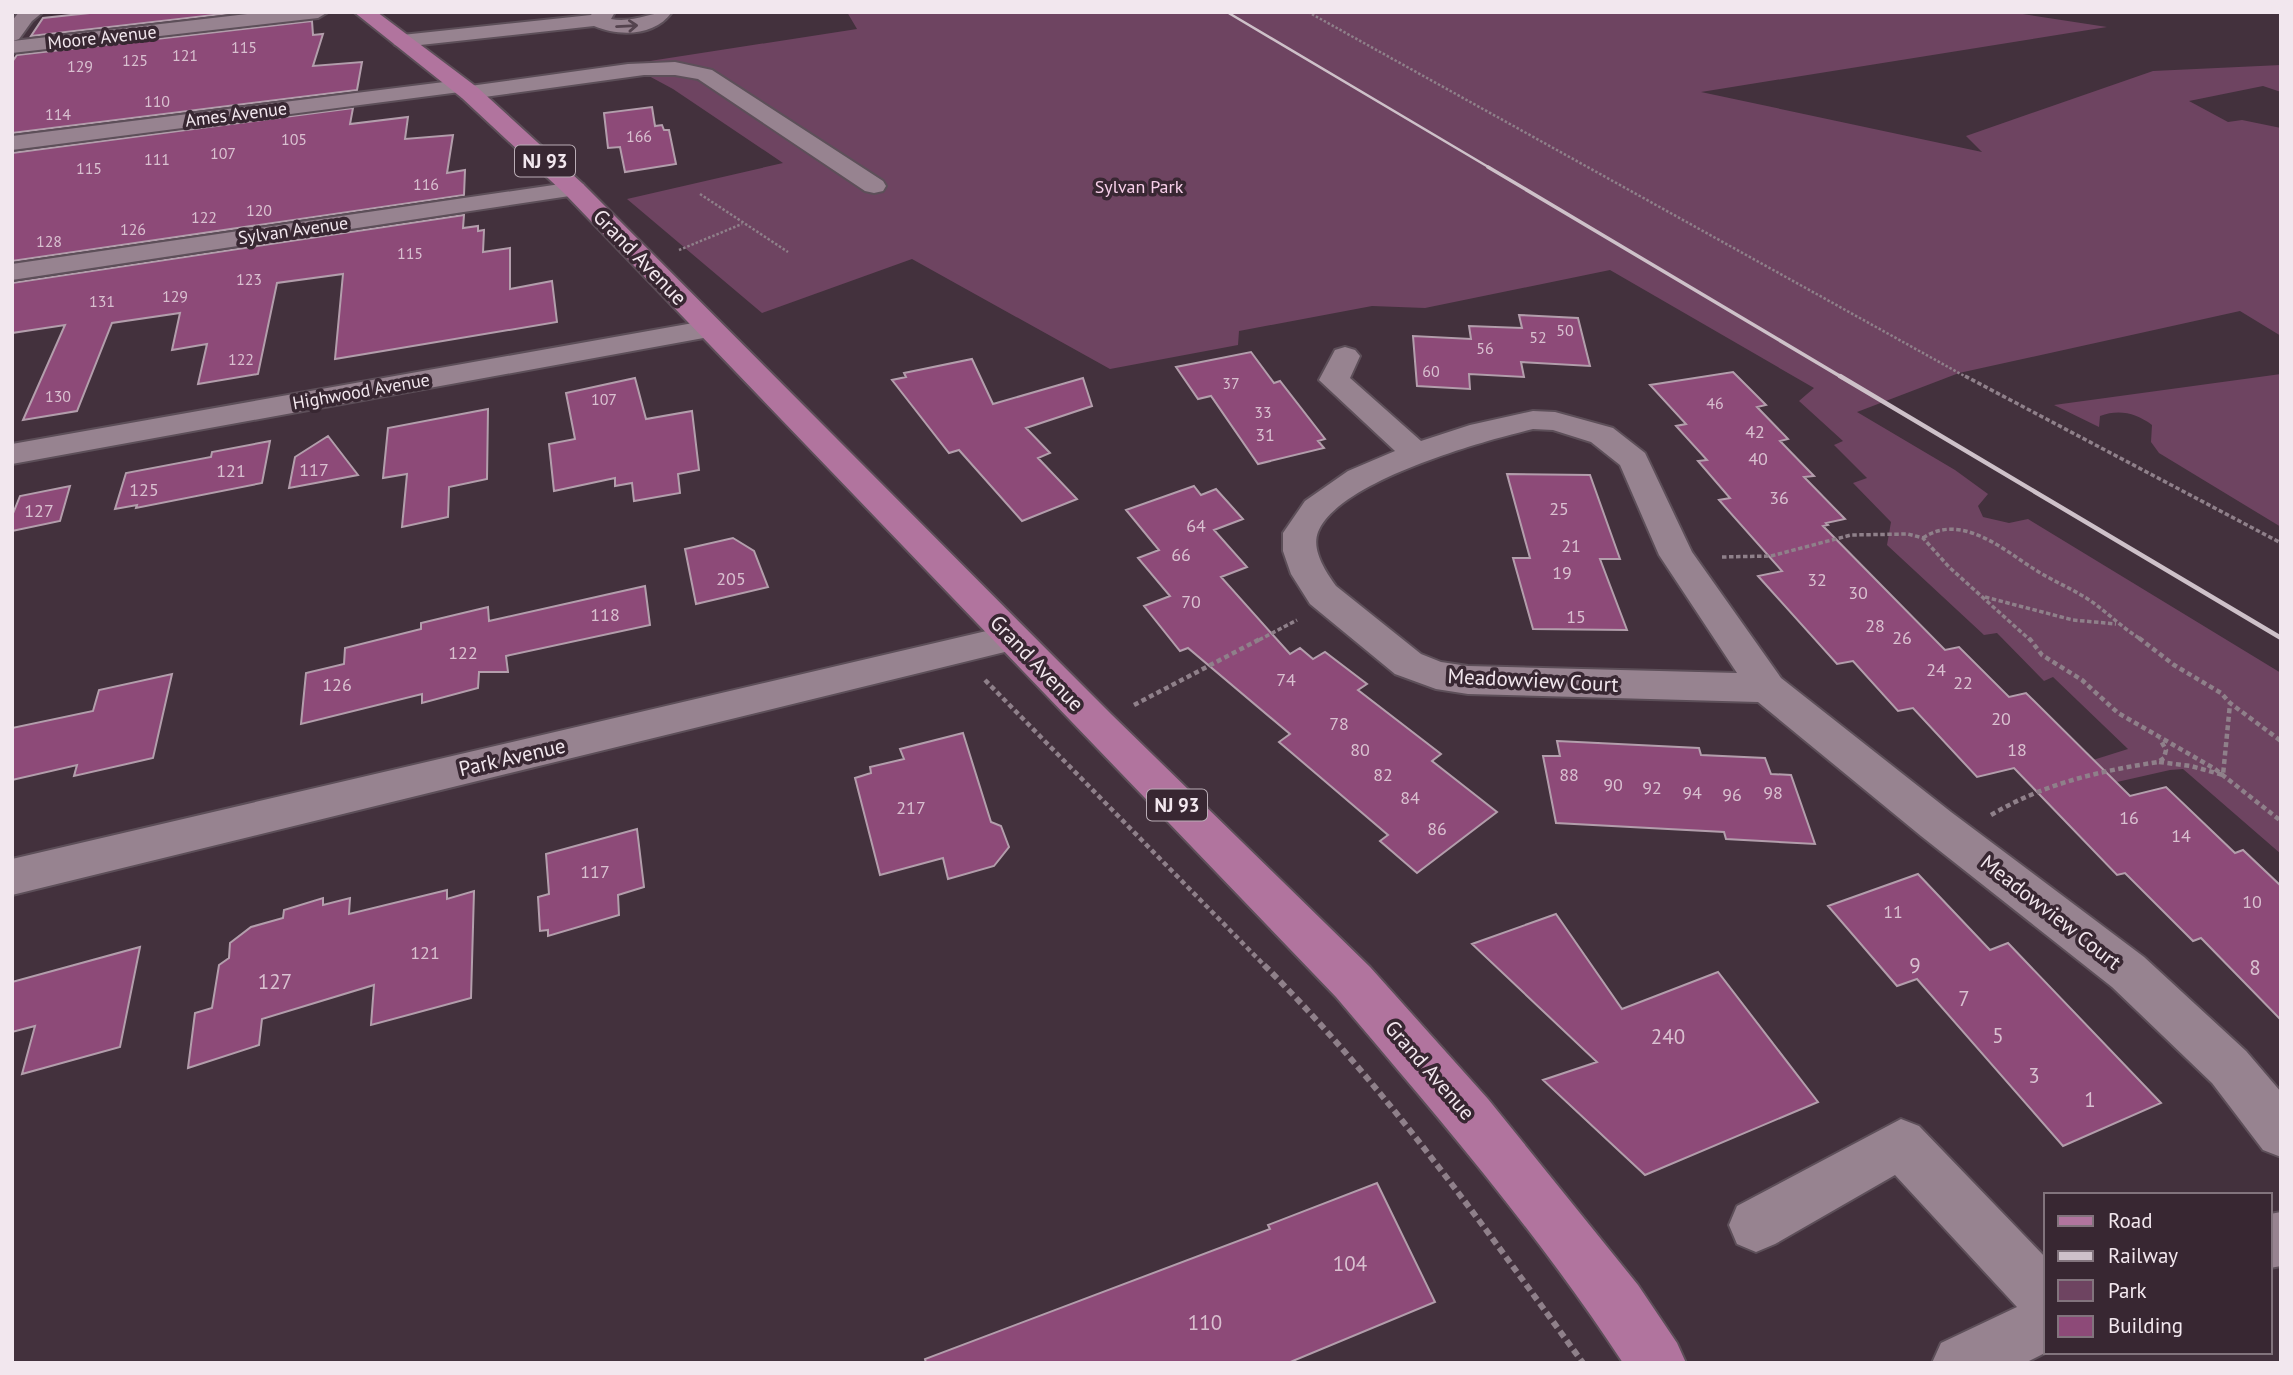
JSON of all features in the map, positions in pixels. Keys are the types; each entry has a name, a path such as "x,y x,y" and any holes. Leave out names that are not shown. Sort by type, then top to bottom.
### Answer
{"main road":[{"name":"Grand Avenue","path":"364,12 465,89 574,189 1012,638 1353,982 1470,1116 1618,1305 1657,1363"}],"street":[{"path":"12,35 25,17 33,12"},
{"name":"Moore Avenue","path":"12,47 318,12"},
{"path":"402,41 602,16 608,25 636,26 654,21 662,12"},
{"name":"Ames Avenue","path":"12,143 657,69 705,74 874,186"},
{"name":"Sylvan Avenue","path":"12,272 574,189"},
{"name":"Highwood Avenue","path":"12,454 710,329"},
{"path":"1345,356 1334,380 1416,453"},
{"name":"Meadowview Court","path":"1768,688 1468,680 1436,675 1408,664 1323,595 1309,574 1300,551 1300,533 1317,508 1360,478 1416,453 1481,432 1533,420 1555,421 1602,435 1634,460 1676,555 1768,688 2128,972 2228,1067 2281,1132"},
{"name":"Park Avenue","path":"12,877 1012,638"},
{"path":"1756,1225 1900,1144 2044,1296"},
{"path":"1961,1363 2044,1324"}],"path":[{"path":"1308,12 1959,373 2281,543"},
{"path":"701,194 788,252"},
{"path":"707,239 743,224"},
{"path":"1923,538 1932,532 1963,531 1995,542 2032,568 2095,604 2117,624 2192,677 2221,693 2230,703 2281,741"},
{"path":"1676,555 1771,556 1851,535 1908,534 1923,538 2000,615 2028,637 2042,655 2082,680 2118,713 2197,757 2223,775 2281,821"},
{"path":"1984,597 2073,621 2117,624"},
{"path":"1097,724 1332,602"},
{"path":"958,651 1037,736 1317,1017 1425,1146 1583,1363"},
{"path":"2223,775 2221,759 2227,738 2230,703"},
{"path":"2158,762 2164,758 2166,751 2160,738"},
{"path":"1955,838 2000,808 2036,791 2077,778 2158,762 2191,766 2223,775"}],"green space":[{"name":"Sylvan Park","path":"847,12 2010,12 2107,27 1701,92 1982,152 1966,136 2153,71 2281,65 2281,92 2263,86 2189,101 2228,122 2242,120 2281,128 2281,336 2240,311 1959,373 1857,412 1955,470 1988,494 1978,506 1983,517 2009,523 2028,519 2281,673 2281,854 2183,769 2117,782 2093,760 2128,749 2053,677 2044,681 1997,633 1984,635 1887,545 1891,522 1853,483 1867,478 1834,445 1843,441 1799,401 1814,388 1610,270 1425,308 1372,306 1239,331 1238,345 1110,369 912,259 762,313 627,199 783,163 673,89 634,68 637,63 857,29"},
{"path":"2281,374 2281,527 2159,453 2151,442 2152,425 2140,418 2127,413 2107,414 2100,416 2099,427 2054,405"}],"building":[{"path":"99,12 240,12 31,36 43,18"},
{"path":"312,21 313,35 323,34 313,66 362,62 357,90 12,133 12,62 17,55"},
{"path":"652,107 655,126 662,125 664,130 669,130 676,164 625,172 620,147 608,148 604,113"},
{"path":"353,108 350,124 408,117 405,139 453,135 447,173 465,170 464,195 12,261 12,153"},
{"path":"464,215 463,228 478,226 478,231 484,230 483,252 510,248 510,289 552,281 557,322 335,359 343,274 277,283 258,374 198,384 207,344 172,350 180,313 112,323 77,411 23,420 65,325 12,333 12,283"},
{"path":"1519,315 1578,318 1590,366 1521,362 1524,377 1469,374 1470,389 1417,386 1413,336 1471,339 1469,326 1522,328"},
{"path":"1251,352 1274,383 1280,381 1325,439 1318,441 1324,448 1258,464 1211,396 1198,399 1176,367"},
{"path":"972,359 993,404 1083,378 1092,406 1026,428 1050,453 1038,458 1077,499 1022,521 959,450 949,453 892,380 906,377 904,373"},
{"path":"1733,372 1766,405 1757,407 1788,439 1780,441 1814,476 1804,477 1845,519 1823,526 1945,650 1959,647 2009,697 2026,693 2130,796 2166,787 2235,853 2243,850 2281,886 2281,1020 2201,938 2193,941 2125,873 2117,875 2014,768 1977,777 1913,708 1898,711 1853,661 1837,664 1758,576 1782,571 1719,500 1730,498 1698,461 1707,460 1676,426 1686,424 1650,385"},
{"path":"635,378 646,419 692,411 699,470 678,474 680,493 634,501 632,483 615,486 615,478 554,491 549,444 575,439 566,393"},
{"path":"488,409 487,479 449,487 448,517 402,527 407,474 383,478 388,428"},
{"path":"328,436 358,475 289,488 295,457"},
{"path":"270,441 262,483 136,508 137,505 115,509 126,473 211,457 212,452"},
{"path":"1507,474 1590,475 1620,559 1600,559 1627,630 1533,629 1513,558 1530,558"},
{"path":"70,486 60,521 12,531 12,516 20,496"},
{"path":"1194,486 1201,495 1216,489 1243,519 1214,530 1247,567 1221,577 1290,654 1300,648 1313,659 1325,652 1367,684 1358,690 1441,754 1432,761 1497,812 1417,873 1380,841 1388,835 1279,742 1290,734 1188,648 1180,651 1144,606 1170,596 1138,558 1159,550 1126,510"},
{"path":"733,538 754,551 768,587 696,604 685,549"},
{"path":"645,586 650,625 506,656 508,672 479,672 478,688 422,703 422,694 301,724 306,673 344,664 345,648 421,629 421,623 488,607 489,621"},
{"path":"172,674 153,758 74,776 77,765 12,780 12,728 93,711 99,690"},
{"path":"963,733 991,822 1001,826 1009,847 994,866 948,879 943,858 880,875 855,778 871,773 870,767 904,759 900,749"},
{"path":"1557,741 1699,748 1701,755 1765,758 1771,774 1791,775 1815,844 1726,839 1724,832 1556,823 1543,756 1560,756"},
{"path":"637,829 644,887 618,895 619,915 548,936 548,930 540,931 538,897 549,894 546,854"},
{"path":"1918,874 1990,950 2008,943 2161,1103 2063,1146 1917,979 1897,986 1828,906"},
{"path":"447,890 447,899 474,891 471,998 371,1025 374,985 262,1019 259,1045 188,1068 195,1013 212,1008 219,965 229,958 230,943 251,927 283,918 284,910 323,898 323,905 350,898 349,914"},
{"path":"1556,914 1622,1009 1718,972 1818,1102 1645,1175 1543,1080 1597,1062 1472,944"},
{"path":"140,947 120,1047 22,1074 35,1026 12,1032 12,982"},
{"path":"1377,1183 1435,1302 1288,1363 926,1363 925,1359 1270,1229 1268,1225"}],"railway":[{"path":"1227,12 1490,168"},
{"path":"1488,167 1843,378"},
{"path":"1840,376 2281,638"}]}
